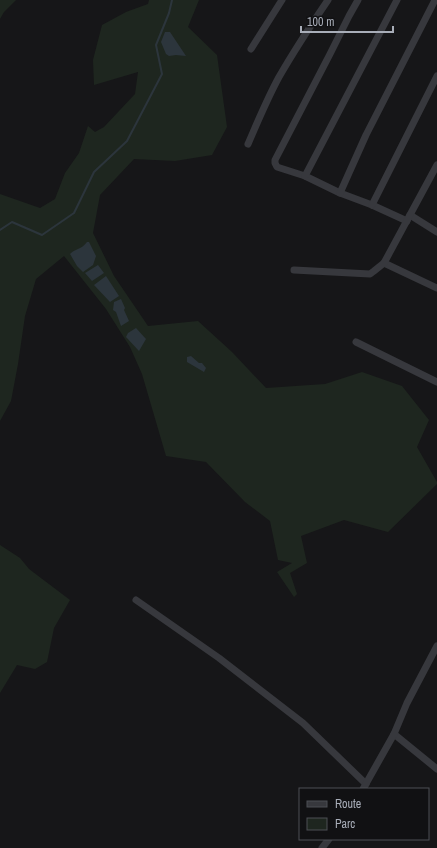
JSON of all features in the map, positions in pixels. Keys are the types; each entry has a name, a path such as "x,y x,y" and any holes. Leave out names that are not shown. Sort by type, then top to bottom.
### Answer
{"street":[{"path":"251,49 282,0"},
{"path":"248,144 279,78 328,0"},
{"path":"358,0 274,163 277,167 305,176 340,193 408,218 437,232"},
{"path":"305,176 397,0"},
{"path":"340,193 366,135 435,0"},
{"path":"372,205 437,76"},
{"path":"294,270 370,274 384,262 437,165"},
{"path":"384,262 437,288"},
{"path":"356,342 437,381"},
{"path":"136,600 219,658 304,723 365,787 394,734 407,703 437,646"},
{"path":"394,734 437,769"},
{"path":"322,848 328,840"}],"green space":[{"path":"0,0 16,0 4,12 0,19"},
{"path":"149,0 199,0 188,27 217,55 227,127 212,155 175,161 134,159 100,195 93,233 114,276 148,326 198,321 232,352 266,388 325,384 362,372 402,386 429,420 417,447 437,484 388,532 344,520 301,536 307,563 290,573 297,594 294,597 277,572 292,563 278,560 270,521 245,502 206,462 166,456 142,374 130,347 106,309 64,256 36,279 25,316 11,401 0,421 0,194 40,208 55,199 65,173 79,153 88,126 95,132 104,127 135,94 138,72 94,85 93,60 102,25 126,12 148,4"},
{"path":"0,545 20,558 29,569 70,600 54,628 47,662 35,669 17,665 0,693"}],"shaded area":[{"path":"165,32 170,32 186,56 169,56 166,54 161,42"},
{"path":"89,242 96,256 93,265 83,272 77,266 70,254"},
{"path":"98,265 104,273 92,281 85,273"},
{"path":"106,276 119,296 110,302 94,285"},
{"path":"121,299 129,321 121,326 116,312 113,310 114,302"},
{"path":"136,328 146,339 139,351 126,337 128,333"},
{"path":"191,356 199,363 202,363 206,368 204,372 187,362 187,357"}],"waterway":[{"path":"0,230 12,222 42,235 74,213 94,172 127,141 162,74 156,45 169,13 172,0"}]}
